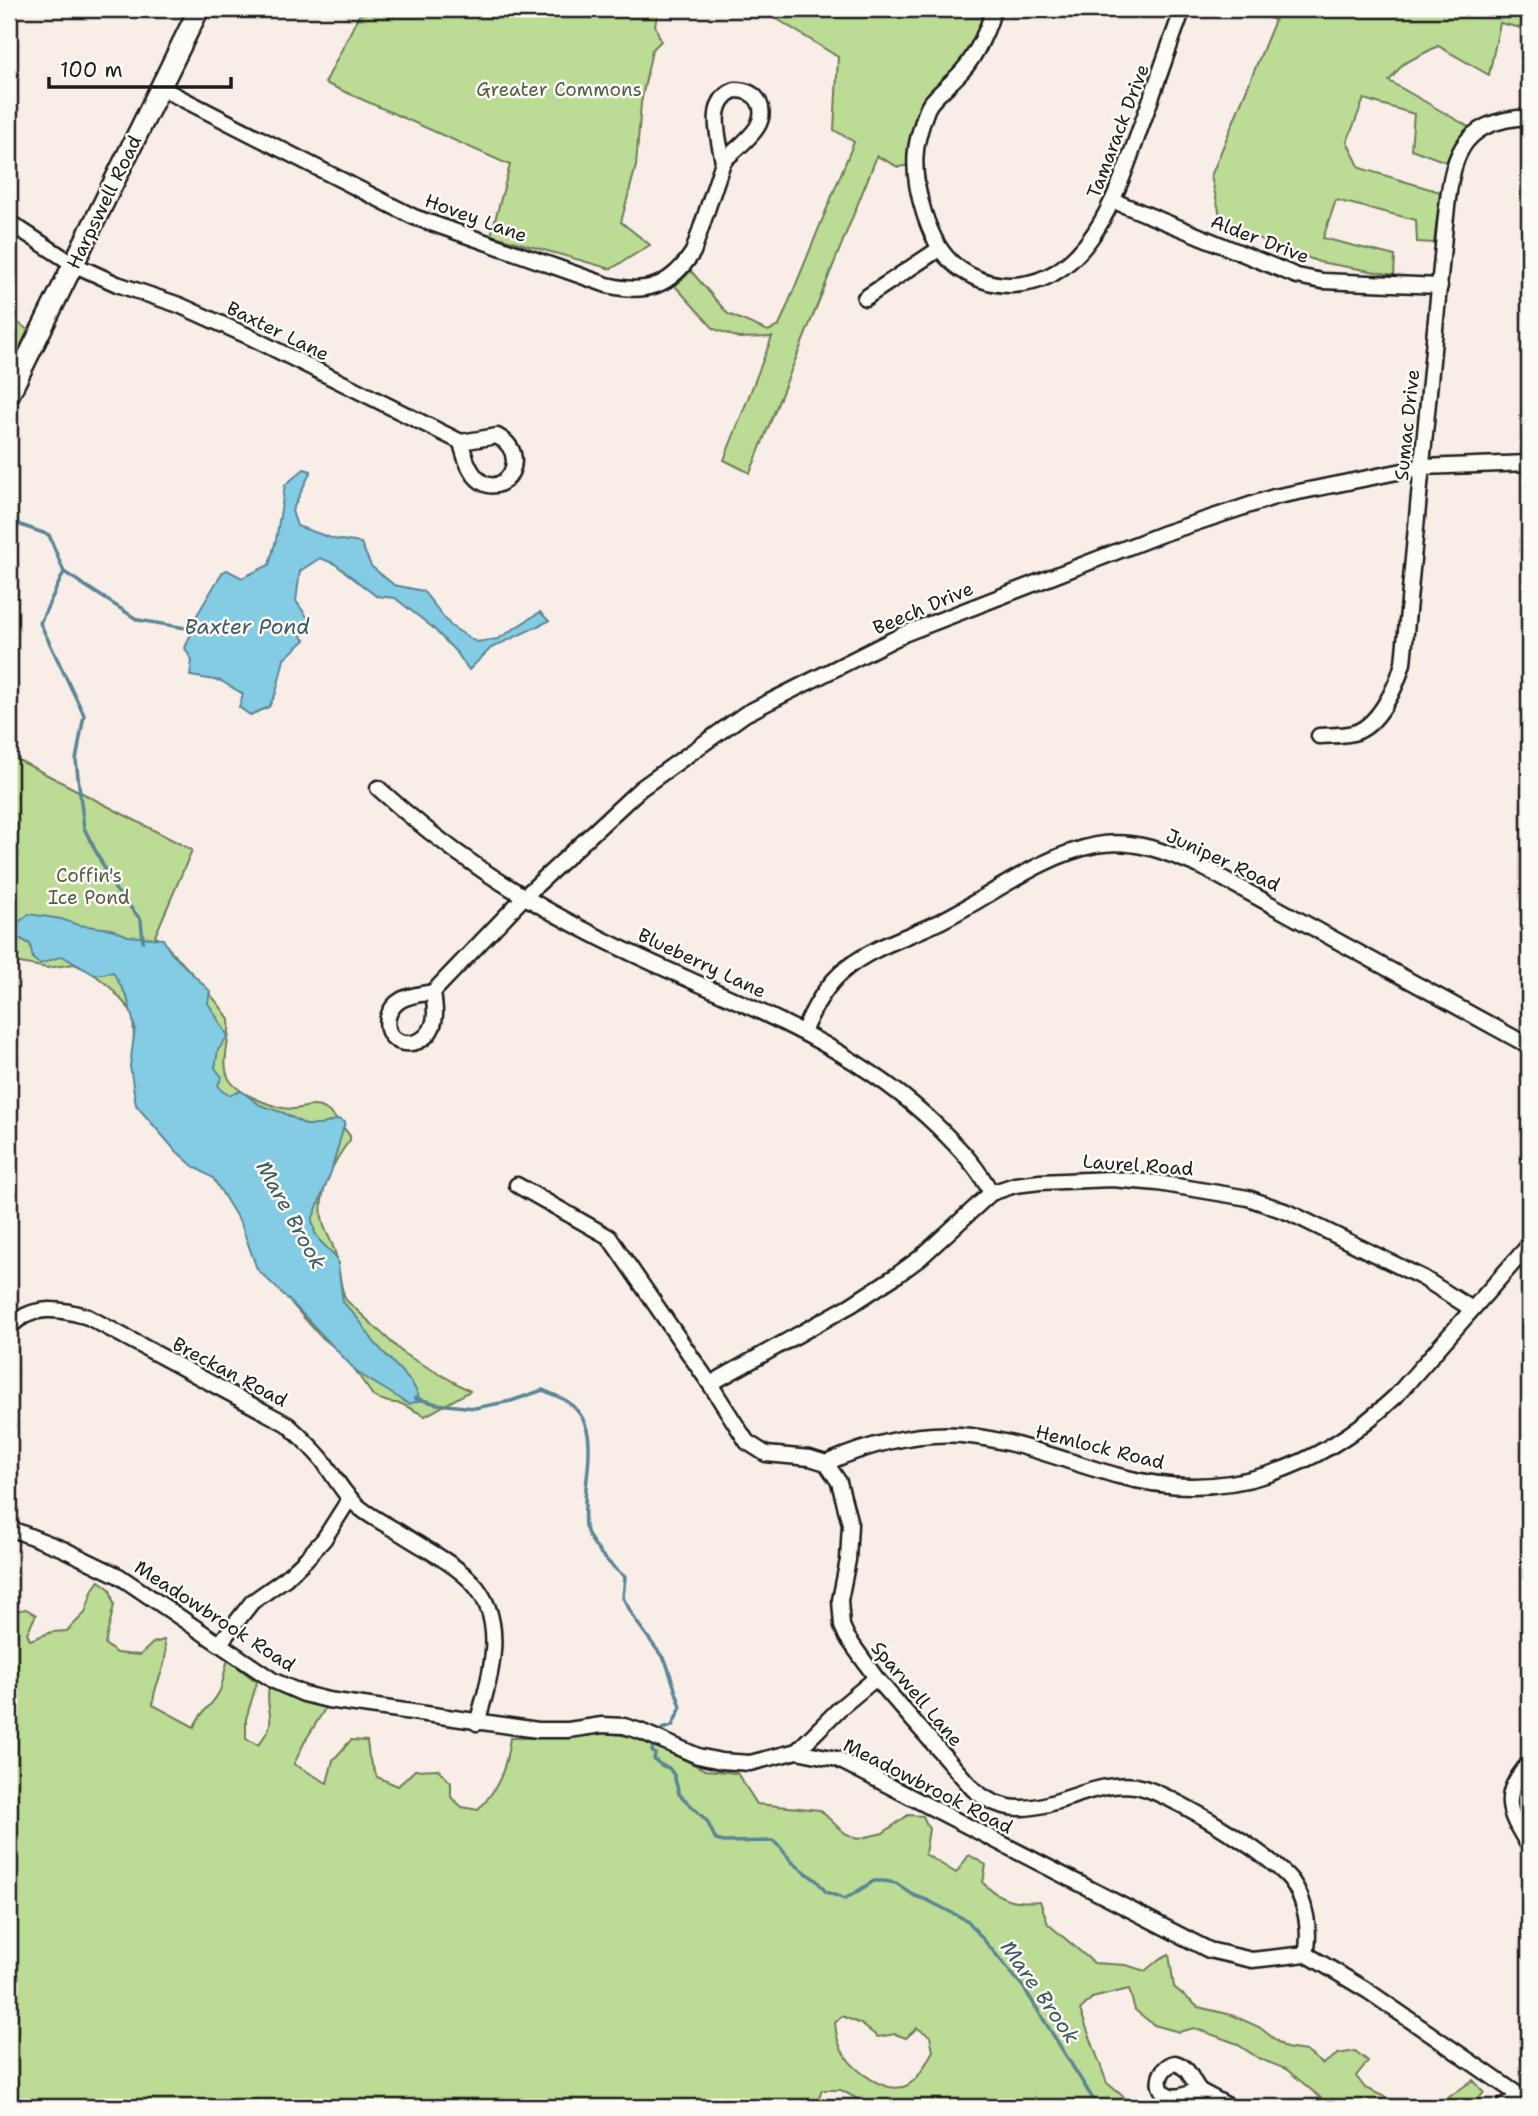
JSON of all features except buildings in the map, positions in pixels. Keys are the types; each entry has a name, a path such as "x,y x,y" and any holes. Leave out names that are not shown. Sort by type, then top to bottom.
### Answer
{"main road":[{"name":"Harpswell Road","path":"9,395 199,9"}],"street":[{"name":"Tamarack Drive","path":"993,9 991,20 966,68 928,106 916,150 920,200 939,249 957,267 970,275 1001,285 1021,285 1038,280 1066,263 1093,235 1114,201 1183,9"},
{"name":"Hovey Lane","path":"161,88 414,217 607,285 629,289 652,287 664,282 686,264 698,238 723,162 761,123 763,111 757,97 748,92 741,90 729,93 719,105 716,117 723,162"},
{"name":"Sumac Drive","path":"1319,736 1355,733 1366,725 1385,703 1399,677 1403,663 1449,185 1456,158 1469,139 1486,126 1499,121 1529,117"},
{"name":"Alder Drive","path":"1114,201 1297,276 1322,281 1440,286"},
{"name":"Baxter Lane","path":"9,222 73,264 248,336 461,442"},
{"path":"865,298 939,249"},
{"name":"Beech Drive","path":"433,992 524,897 640,789 745,714 904,634 1162,534 1274,496 1422,467 1529,463"},
{"name":"Blueberry Lane","path":"378,788 415,822 501,884 604,940 803,1032 875,1073 962,1151 977,1168 992,1193"},
{"name":"Juniper Road","path":"803,1032 828,986 858,959 954,915 1048,861 1097,845 1121,843 1165,851 1204,868 1529,1046"},
{"name":"Laurel Road","path":"710,1384 850,1305 897,1275 920,1258 992,1193 1015,1185 1088,1178 1158,1183 1248,1198 1290,1213 1401,1267 1472,1309"},
{"path":"517,1185 609,1237 755,1450 778,1457 810,1458 826,1463"},
{"name":"Hemlock Road","path":"826,1463 856,1450 920,1436 945,1434 992,1439 1121,1477 1154,1483 1212,1486 1260,1478 1309,1458 1365,1424 1396,1396 1529,1245"},
{"name":"Breckan Road","path":"9,1328 24,1316 50,1309 67,1310 88,1317 264,1410 301,1436 361,1509 463,1574 478,1590 492,1623 494,1649 477,1723"},
{"name":"Sparwell Lane","path":"826,1463 839,1482 850,1524 848,1560 840,1600 842,1626 853,1647 876,1678 973,1789 992,1802 1014,1808 1038,1807 1112,1786 1135,1786 1155,1792 1219,1828 1272,1863 1294,1885 1303,1905 1309,1940 1306,1954"},
{"path":"220,1643 252,1602 306,1559 324,1539 350,1498"},
{"name":"Meadowbrook Road","path":"9,1528 63,1549 119,1576 274,1681 304,1694 477,1723 538,1730 624,1726 698,1756 720,1761 750,1763 797,1751 837,1759 1209,1950 1252,1960 1306,1954"},
{"path":"797,1751 840,1708 876,1678"},
{"path":"1529,1763 1510,1788 1509,1802 1512,1814 1529,1846"},
{"path":"1306,1954 1368,1991 1526,2096 1506,2107"},
{"path":"1200,2091 1230,2107"}],"green space":[{"name":"Greater Commons","path":"381,9 659,9 655,25 661,41 652,50 641,103 636,166 621,222 650,245 611,269 491,235 510,165 325,83 359,15"},
{"path":"761,9 998,9 996,26 987,50 972,69 935,103 912,165 898,167 877,156 750,473 724,460 772,337 739,338 714,329 675,286 691,271 728,314 768,331 779,326 854,142 834,130 838,57"},
{"path":"1244,9 1529,9 1529,30 1500,23 1489,75 1438,46 1403,64 1389,81 1469,127 1446,162 1411,149 1414,114 1364,99 1347,142 1360,168 1440,192 1434,243 1417,242 1416,220 1336,200 1323,238 1395,256 1394,275 1319,262 1222,224 1211,176 1275,20"},
{"path":"9,316 28,330 9,371"},
{"name":"Coffin's Ice Pond","path":"9,755 192,850 155,936 226,1014 229,1028 225,1060 231,1082 251,1097 279,1107 321,1107 335,1118 350,1136 328,1178 321,1211 335,1252 346,1300 404,1354 470,1391 425,1416 402,1404 374,1397 344,1355 319,1335 286,1297 134,1042 133,1013 110,987 90,971 74,964 47,968 15,962 9,958"},
{"path":"99,1581 110,1589 114,1605 105,1644 116,1653 140,1655 153,1643 164,1640 164,1666 153,1705 194,1727 220,1691 228,1660 257,1682 246,1719 246,1739 258,1745 269,1728 269,1687 326,1707 294,1764 327,1783 333,1760 351,1740 367,1741 369,1757 377,1777 398,1786 415,1770 438,1769 451,1783 451,1797 462,1807 478,1810 501,1777 510,1738 565,1738 604,1733 642,1739 705,1770 737,1773 757,1804 820,1810 843,1832 857,1839 883,1833 908,1815 923,1816 929,1829 925,1854 956,1873 969,1855 986,1865 983,1883 996,1894 1009,1899 1040,1901 1048,1924 1094,1963 1126,1965 1145,1971 1169,1954 1174,1987 1198,2007 1232,2015 1259,2027 1286,2048 1306,2051 1323,2064 1338,2054 1355,2051 1368,2061 1356,2076 1365,2088 1407,2107 1332,2107 1286,2069 1260,2059 1235,2043 1194,2028 1179,2032 1154,2025 1135,2010 1129,1989 1092,1998 1080,2010 1107,2083 1136,2107 950,2107 945,2104 940,2107 872,2107 841,2090 822,2090 818,2101 826,2107 9,2107 9,1612 26,1609 36,1615 27,1633 30,1640 52,1632 67,1631 85,1613 93,1589","holes":["842,2016 861,2024 878,2037 895,2034 906,2038 917,2028 930,2036 933,2051 915,2080 906,2086 889,2087 871,2079 855,2067 840,2047 835,2023"]},
{"path":"1473,2080 1484,2092 1472,2107 1435,2107"}],"water":[{"name":"Baxter Pond","path":"304,469 311,471 292,511 297,526 334,539 361,543 371,566 394,585 423,591 451,626 476,642 498,639 540,612 549,621 491,648 469,670 432,627 395,598 376,596 335,564 320,558 300,571 296,601 310,621 300,623 297,631 305,640 284,659 276,693 269,707 250,715 239,707 243,694 221,681 190,676 192,661 185,648 194,620 222,573 227,570 242,578 269,565 285,485"},
{"name":"Coffin's Ice Pond","path":"29,914 111,929 128,936 163,939 171,953 210,991 208,1003 228,1036 218,1050 215,1068 222,1077 218,1085 222,1091 229,1095 241,1091 260,1105 284,1113 306,1125 320,1125 338,1119 345,1122 331,1172 312,1220 315,1233 337,1258 343,1302 374,1342 412,1383 419,1401 409,1404 358,1373 257,1269 241,1224 213,1178 193,1166 174,1149 136,1105 130,1066 135,1028 127,997 113,972 95,975 62,956 40,964 33,959 30,944 9,930"}],"waterway":[{"name":"Mare Brook","path":"9,521 49,535 64,572 40,623 84,715 76,760 84,828 115,889 141,920 143,941"},
{"path":"64,572 138,620 198,630"},
{"name":"Mare Brook","path":"415,1398 437,1404 475,1408 511,1401 543,1390 565,1400 578,1412 585,1424 589,1450 585,1526 601,1554 625,1577 623,1598 666,1662 681,1707 672,1726 662,1729"},
{"name":"Mare Brook","path":"653,1746 654,1759 669,1768 674,1775 679,1794 707,1821 716,1840 773,1841 826,1892 845,1899 874,1881 896,1883 915,1896 968,1921 1024,1988 1098,2107"}]}
